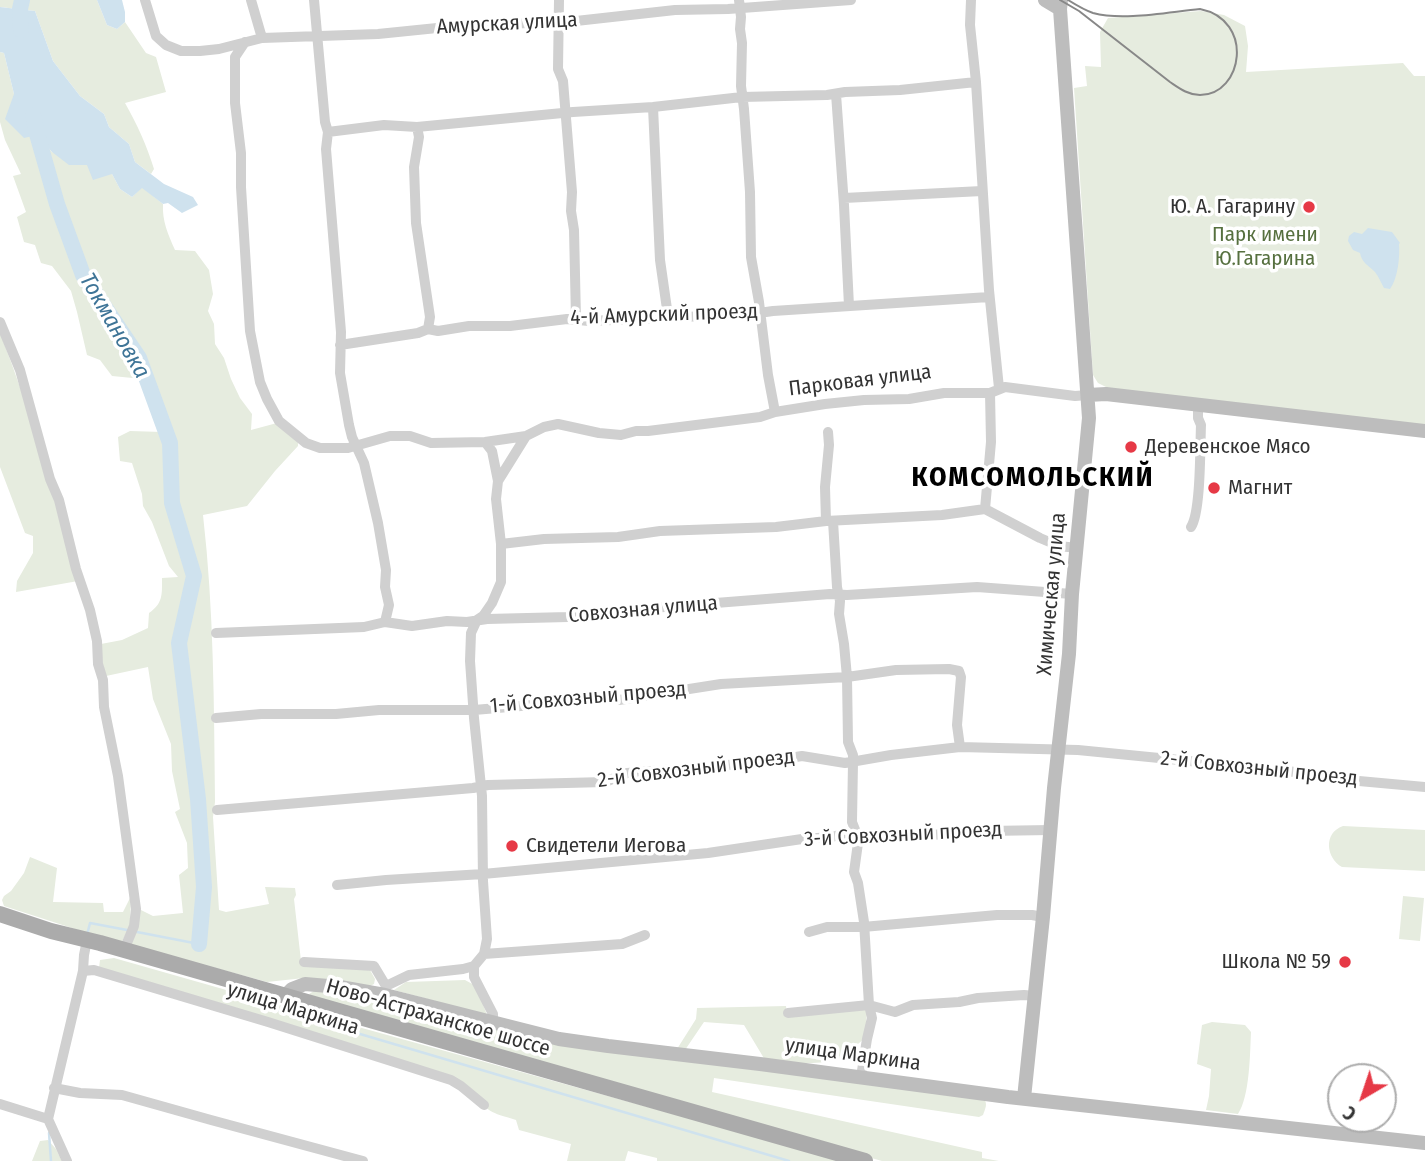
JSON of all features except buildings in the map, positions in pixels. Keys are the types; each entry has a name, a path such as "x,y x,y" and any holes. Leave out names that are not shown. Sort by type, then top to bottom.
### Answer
{"main road":[{"name":"Ново-Астраханское шоссе","path":"0,914 51,931 865,1161"}],"street":[{"name":"Амурская улица","path":"145,0 156,36 166,45 181,51 219,49 262,38 377,34 447,26 559,23 739,4 851,0"},
{"path":"251,0 262,38"},
{"path":"314,0 328,132 326,149 341,332 340,373 352,437 367,475 378,523 389,605 385,622"},
{"path":"559,0 558,69 563,81 572,192 576,319"},
{"path":"971,0 970,26 976,82 995,390 985,509"},
{"path":"1045,0 1061,4"},
{"path":"739,4 751,257 775,412"},
{"name":"Химическая улица","path":"1024,1098 1060,750 1089,418 1061,4"},
{"name":"Парковая улица","path":"245,42 234,57 235,103 241,153 245,266 256,369 279,421 306,443 320,448 357,447 390,436 410,436 431,443 485,442 526,436 544,427 558,424 621,435 864,400 909,399 1005,387 1075,396 1106,394 1425,431"},
{"path":"328,132 384,125 417,127 742,97 900,90 976,82"},
{"path":"836,94 849,306"},
{"path":"653,107 660,260 667,317"},
{"path":"417,127 419,138 414,167 416,223 430,317 428,329"},
{"path":"844,198 982,191"},
{"name":"4-й Амурский проезд","path":"340,345 418,333 428,329 438,331 469,326 510,326 576,319 660,319 752,314 989,297"},
{"path":"0,322 20,370 97,641 104,707 118,776 136,909 134,926 124,950"},
{"path":"1191,527 1195,520 1199,472 1201,425 1198,405"},
{"path":"828,432 825,487 847,677 848,742 853,755 852,822 858,837 854,872 858,883 872,1018 861,1077"},
{"path":"498,481 526,436"},
{"path":"304,962 374,966 385,991 410,975 474,966 484,954 487,939 481,787 470,661 471,633 477,620 483,616 498,592 501,544 496,499 498,481 492,451 485,442"},
{"path":"501,544 544,539 618,537 660,531 776,527 942,515 985,509 1040,538 1059,546 1077,548"},
{"name":"Совхозная улица","path":"216,633 364,627 385,622 412,626 447,621 568,617 839,594 977,587 1072,594"},
{"name":"1-й Совхозный проезд","path":"216,719 261,714 474,710 619,700 721,684 847,677 896,670 949,669 959,671 961,684 957,725 960,747"},
{"name":"2-й Совхозный проезд","path":"217,810 488,785 605,782 627,773 765,762 802,756 845,763 960,747 1079,750 1425,787"},
{"name":"3-й Совхозный проезд","path":"337,885 708,853 846,833 858,837 888,838 987,831 1051,830"},
{"path":"809,932 827,927 863,927 997,915 1043,917"},
{"path":"484,954 622,944 645,935"},
{"path":"67,1161 48,1119 88,940"},
{"path":"474,966 474,977 493,1014 493,1022"},
{"name":"улица Маркина","path":"83,971 94,970 451,1080 484,1105"},
{"name":"улица Маркина","path":"288,998 292,989 305,985 385,991 559,1039 1024,1098 1425,1143"},
{"path":"788,1013 869,1004 895,1012 913,1005 978,998 1035,996"},
{"path":"54,1088 79,1093 122,1095 363,1161"},
{"path":"0,1104 48,1119"}],"green space":[{"path":"0,0 97,0 107,25 117,29 125,22 146,53 156,57 166,92 125,103 148,152 154,169 151,174 135,162 129,144 109,127 104,114 80,96 53,61 35,11 0,7"},
{"name":"Парк имени Ю.Гагарина","path":"1201,11 1224,15 1245,26 1248,46 1246,72 1403,63 1414,76 1425,76 1425,425 1112,390 1098,383 1093,375 1074,88 1087,86 1085,66 1101,67 1100,32 1108,18"},
{"path":"0,52 4,53 14,94 37,134 52,152 112,174 120,189 132,197 142,187 163,204 165,222 175,250 195,251 209,270 213,294 208,311 214,324 215,344 224,358 240,398 252,414 251,430 277,423 298,441 298,446 247,506 203,515 214,694 213,817 219,910 226,912 269,904 265,887 295,888 301,961 370,970 375,979 374,984 368,987 304,978 267,982 131,945 139,909 153,916 183,913 179,875 188,868 187,843 175,812 180,809 172,771 171,744 153,699 148,667 106,676 101,644 122,640 148,628 149,613 161,598 162,578 178,577 169,566 143,506 132,463 120,461 118,437 130,431 162,432 143,379 112,376 100,360 87,355 71,291 52,266 41,263 35,245 24,242 17,217 26,212 13,176 21,174 5,140 0,122"},
{"path":"0,333 33,425 78,581 16,592 17,581 33,553 33,536 25,533 0,467"},
{"path":"1343,826 1425,830 1425,871 1342,867 1333,858 1329,846 1332,834"},
{"path":"30,857 57,868 53,902 103,903 104,912 123,912 131,896 130,925 122,942 118,943 4,906 4,896 24,873"},
{"path":"1403,896 1424,898 1420,941 1399,939"},
{"path":"114,958 843,1161 657,1161 657,1158 628,1151 625,1161 567,1161 571,1144 519,1130 516,1120 490,1111 472,1090 99,968 100,960"},
{"path":"465,980 476,986 487,1015 394,990 406,982"},
{"path":"322,990 386,1000 559,1044 984,1099 985,1109 979,1117 714,1078 712,1092 982,1152 982,1158 999,1161 882,1161 318,1001 309,994"},
{"path":"786,1006 787,1015 862,1008 867,1011 865,1038 845,1055 830,1061 773,1061 765,1060 744,1025 704,1022 685,1050 677,1049 696,1019 697,1008"},
{"path":"1212,1022 1245,1025 1251,1032 1247,1086 1238,1114 1206,1110 1211,1069 1197,1064 1202,1025"},
{"path":"48,1140 62,1161 32,1161 40,1141"}],"water":[{"path":"97,0 122,0 125,22 117,29 107,25"},
{"path":"0,7 35,11 53,61 80,96 104,114 109,127 129,144 135,162 164,184 193,197 198,205 182,213 168,203 163,204 142,188 132,197 120,189 112,174 93,180 87,165 69,165 52,152 37,135 24,138 5,119 14,94 4,53 0,52"},
{"path":"1368,228 1392,232 1400,243 1397,273 1390,289 1384,288 1375,272 1364,262 1360,253 1353,250 1348,241 1354,232 1362,234"}],"waterway":[{"name":"Токмановка","path":"21,30 22,0"},
{"name":"Токмановка","path":"33,115 57,204 83,275 139,358 170,443 172,503 194,576 179,643 198,799 204,887 199,944"},
{"path":"87,935 90,923 127,930"},
{"path":"137,932 199,944"},
{"path":"279,1010 789,1161"},
{"path":"49,1133 51,1161"}],"tram line":[{"path":"1060,0 1079,11 1180,89 1196,95 1215,92 1226,83 1233,71 1237,56 1236,41 1229,27 1218,16 1200,9 1146,15 1105,15 1090,12 1068,0"}],"place":[{"name":"Ю. А. Гагарину","path":"1309,207"},
{"name":"Деревенское Мясо","path":"1131,447"},
{"name":"Магнит","path":"1214,488"},
{"name":"Свидетели Иегова","path":"512,846"},
{"name":"Школа № 59","path":"1345,962"}],"district":[{"name":"КОМСОМОЛЬСКИЙ","path":"1033,478"}]}
